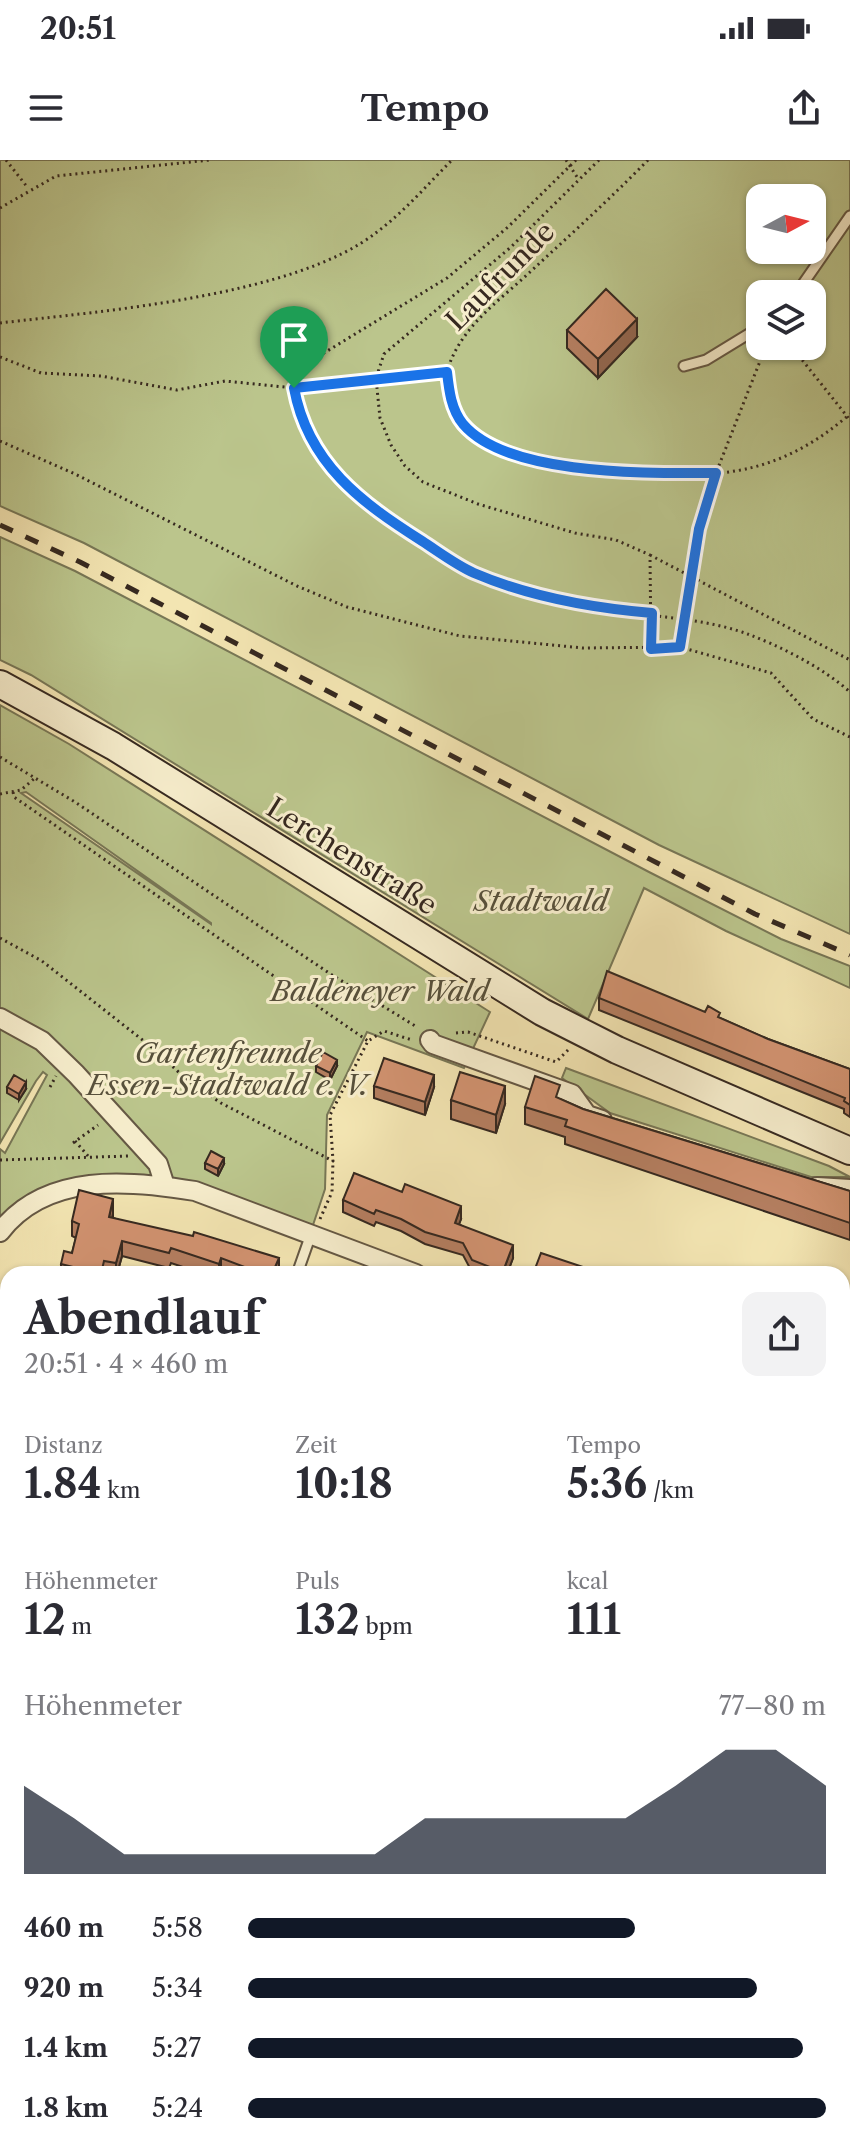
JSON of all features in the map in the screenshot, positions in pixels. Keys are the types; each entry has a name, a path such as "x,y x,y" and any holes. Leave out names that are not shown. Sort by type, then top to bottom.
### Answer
{"main road":[{"name":"Lerchenstraße","path":"0,684 113,746 576,1030 850,1151"}],"street":[{"path":"0,1018 42,1041 115,1114 158,1164 165,1186"},
{"path":"432,1042 572,1094 587,1115 617,1125"},
{"path":"797,1182 812,1187 850,1189"},
{"path":"0,1232 27,1205 55,1192 100,1184 165,1186 195,1191 393,1266"}],"lane":[{"path":"806,280 850,216"},
{"path":"684,366 706,360 746,336"},
{"path":"300,1266 310,1237"}],"path":[{"path":"6,160 28,189"},
{"path":"0,208 28,189 56,176 196,164 210,160"},
{"path":"0,323 193,298 294,272 376,234 452,160"},
{"path":"566,160 579,180"},
{"path":"576,160 508,227 447,278 319,356 303,371 294,388 297,406 331,470 356,497 473,572 516,587 602,609 685,618 744,633 772,644 850,692"},
{"path":"599,160 511,247 384,354 376,378 380,418 391,445 405,466 423,482 478,504 575,533 616,540 690,575 850,660"},
{"name":"Laufrunde","path":"648,160 468,331 457,345 447,372 450,401 463,424 485,442 508,452 581,468 716,473 781,460 849,417"},
{"path":"0,357 41,373 101,376 177,390 239,380 294,388 447,372"},
{"path":"680,647 690,575 716,473 760,360"},
{"path":"802,360 849,417"},
{"path":"0,441 75,474 297,586 347,607 460,636 522,644 651,649 680,647 771,673 813,719 850,737"},
{"path":"650,555 651,649"},
{"path":"0,757 129,837 332,975 427,1032 432,1042"},
{"path":"0,794 26,787 35,778"},
{"path":"13,792 14,797 368,1041"},
{"path":"0,938 42,961 154,1049 187,1080 221,1103 333,1161"},
{"path":"310,1237 332,1192 330,1115 368,1041 384,1031 423,1044 458,1031 468,1032 556,1062 567,1052 576,1030"},
{"path":"90,1158 74,1142 115,1114"},
{"path":"0,1160 124,1155 158,1164"}],"green space":[{"name":"Stadtwald","path":"0,160 850,160 850,934 659,845 84,543 0,506"},
{"name":"Stadtwald","path":"0,537 75,571 781,939 850,966 850,988 726,931 644,888 588,1019 31,675 0,660"},
{"path":"0,705 69,744 490,1012 464,1068 367,1032 327,1115 325,1189 312,1228 173,1178 156,1152 160,1183 98,1180 0,1227 0,1149 5,1153 47,1075 43,1072 0,1143","holes":["26,792 211,924 21,793"]},
{"path":"566,1068 829,1166 850,1177 811,1177 610,1113 562,1078"}],"building":[{"path":"606,289 637,319 598,359 567,330"},
{"path":"607,971 705,1012 708,1006 720,1013 718,1017 850,1069 850,1105 844,1101 845,1098 599,998"},
{"path":"323,1052 337,1060 330,1073 316,1066"},
{"path":"384,1058 434,1075 425,1102 374,1086"},
{"path":"460,1072 505,1086 496,1115 451,1100"},
{"path":"14,1075 26,1082 19,1094 7,1087"},
{"path":"535,1076 560,1085 556,1097 583,1109 850,1191 850,1223 565,1126 567,1120 525,1107"},
{"path":"211,1151 224,1158 218,1169 205,1163"},
{"path":"354,1173 402,1192 405,1184 461,1206 455,1223 513,1245 505,1266 487,1266 472,1260 463,1243 425,1232 376,1210 374,1214 343,1200"},
{"path":"79,1190 113,1199 109,1217 193,1236 194,1232 279,1258 276,1266 242,1266 221,1258 219,1264 171,1248 169,1253 122,1241 116,1263 104,1261 103,1266 69,1266 61,1264 64,1251 72,1253 79,1224 72,1221"},
{"path":"541,1253 580,1266 536,1266"}],"railway":[{"path":"0,525 80,562 755,914 850,955"}],"route":[{"path":"447,372 450,401 463,424 485,442 508,452 570,467 716,473 699,529 680,647 651,649 652,613 602,609 530,591 473,572 380,515 356,497 331,470 297,406 294,388 447,372"}],"park label":[{"name":"Baldeneyer Wald","path":"380,991"},
{"name":"Gartenfreunde Essen-Stadtwald e. V.","path":"228,1069"}]}
